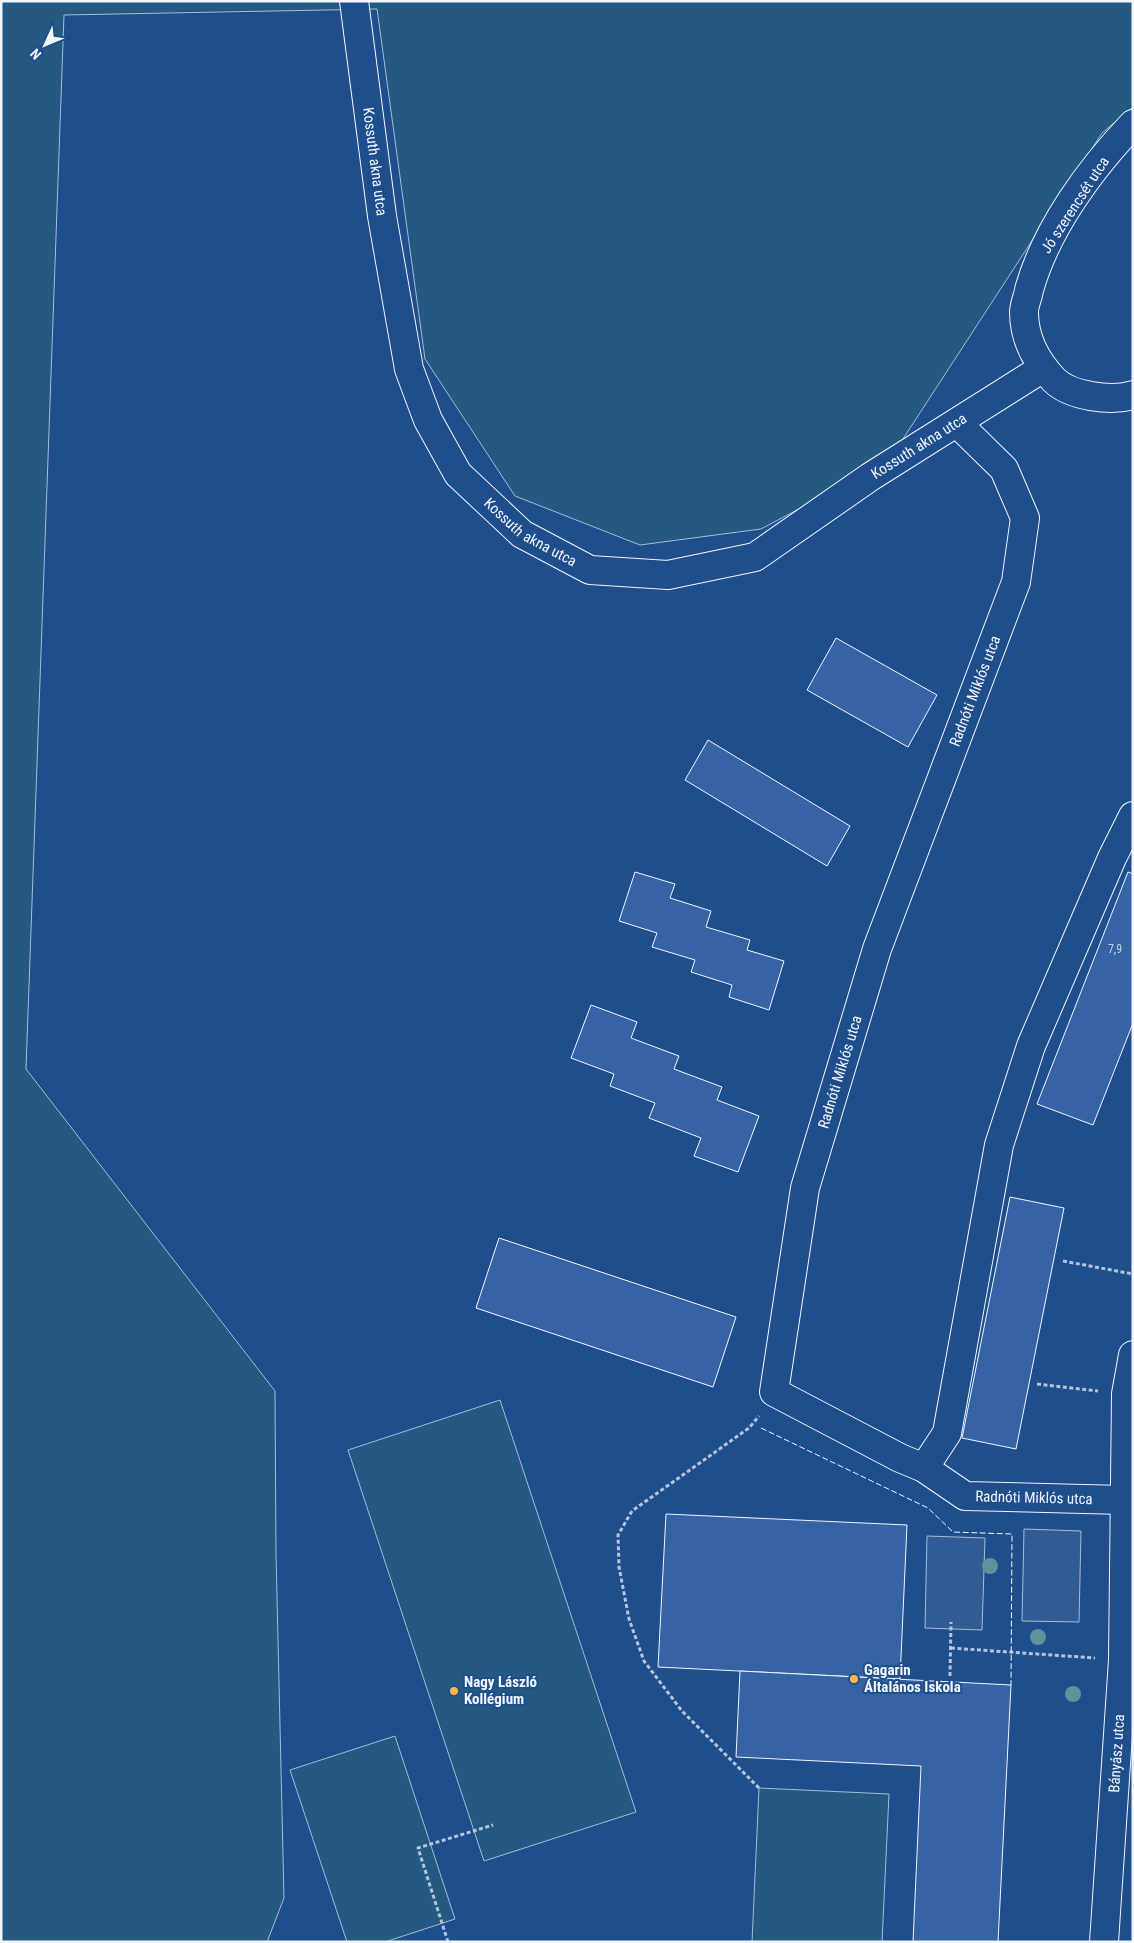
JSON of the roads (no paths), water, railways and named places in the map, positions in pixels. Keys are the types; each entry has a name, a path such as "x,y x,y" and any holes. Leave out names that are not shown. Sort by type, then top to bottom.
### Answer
{"street":[{"name":"Kossuth akna utca","path":"354,1 382,216 409,369 428,420 458,474 522,534 590,570 668,575 756,557 870,477 957,424 1043,368"},
{"name":"Jó szerencsét utca","path":"1133,124 1094,168 1043,250 1032,280 1024,311 1028,342 1043,368 1058,384 1082,395 1124,398 1133,395"},
{"name":"Radnóti Miklós utca","path":"957,424 1004,469 1025,518 1016,582 877,949 805,1188 774,1392 900,1458 924,1468 965,1496 1124,1500"},
{"path":"924,1468 946,1433 999,1145 1031,1046 1112,858 1133,816"},
{"name":"Bányász utca","path":"1104,1942 1123,1660 1126,1394 1133,1355"}],"place":[{"name":"Gagarin Általános Iskola","path":"854,1679"},
{"name":"Nagy László Kollégium","path":"454,1691"}]}
